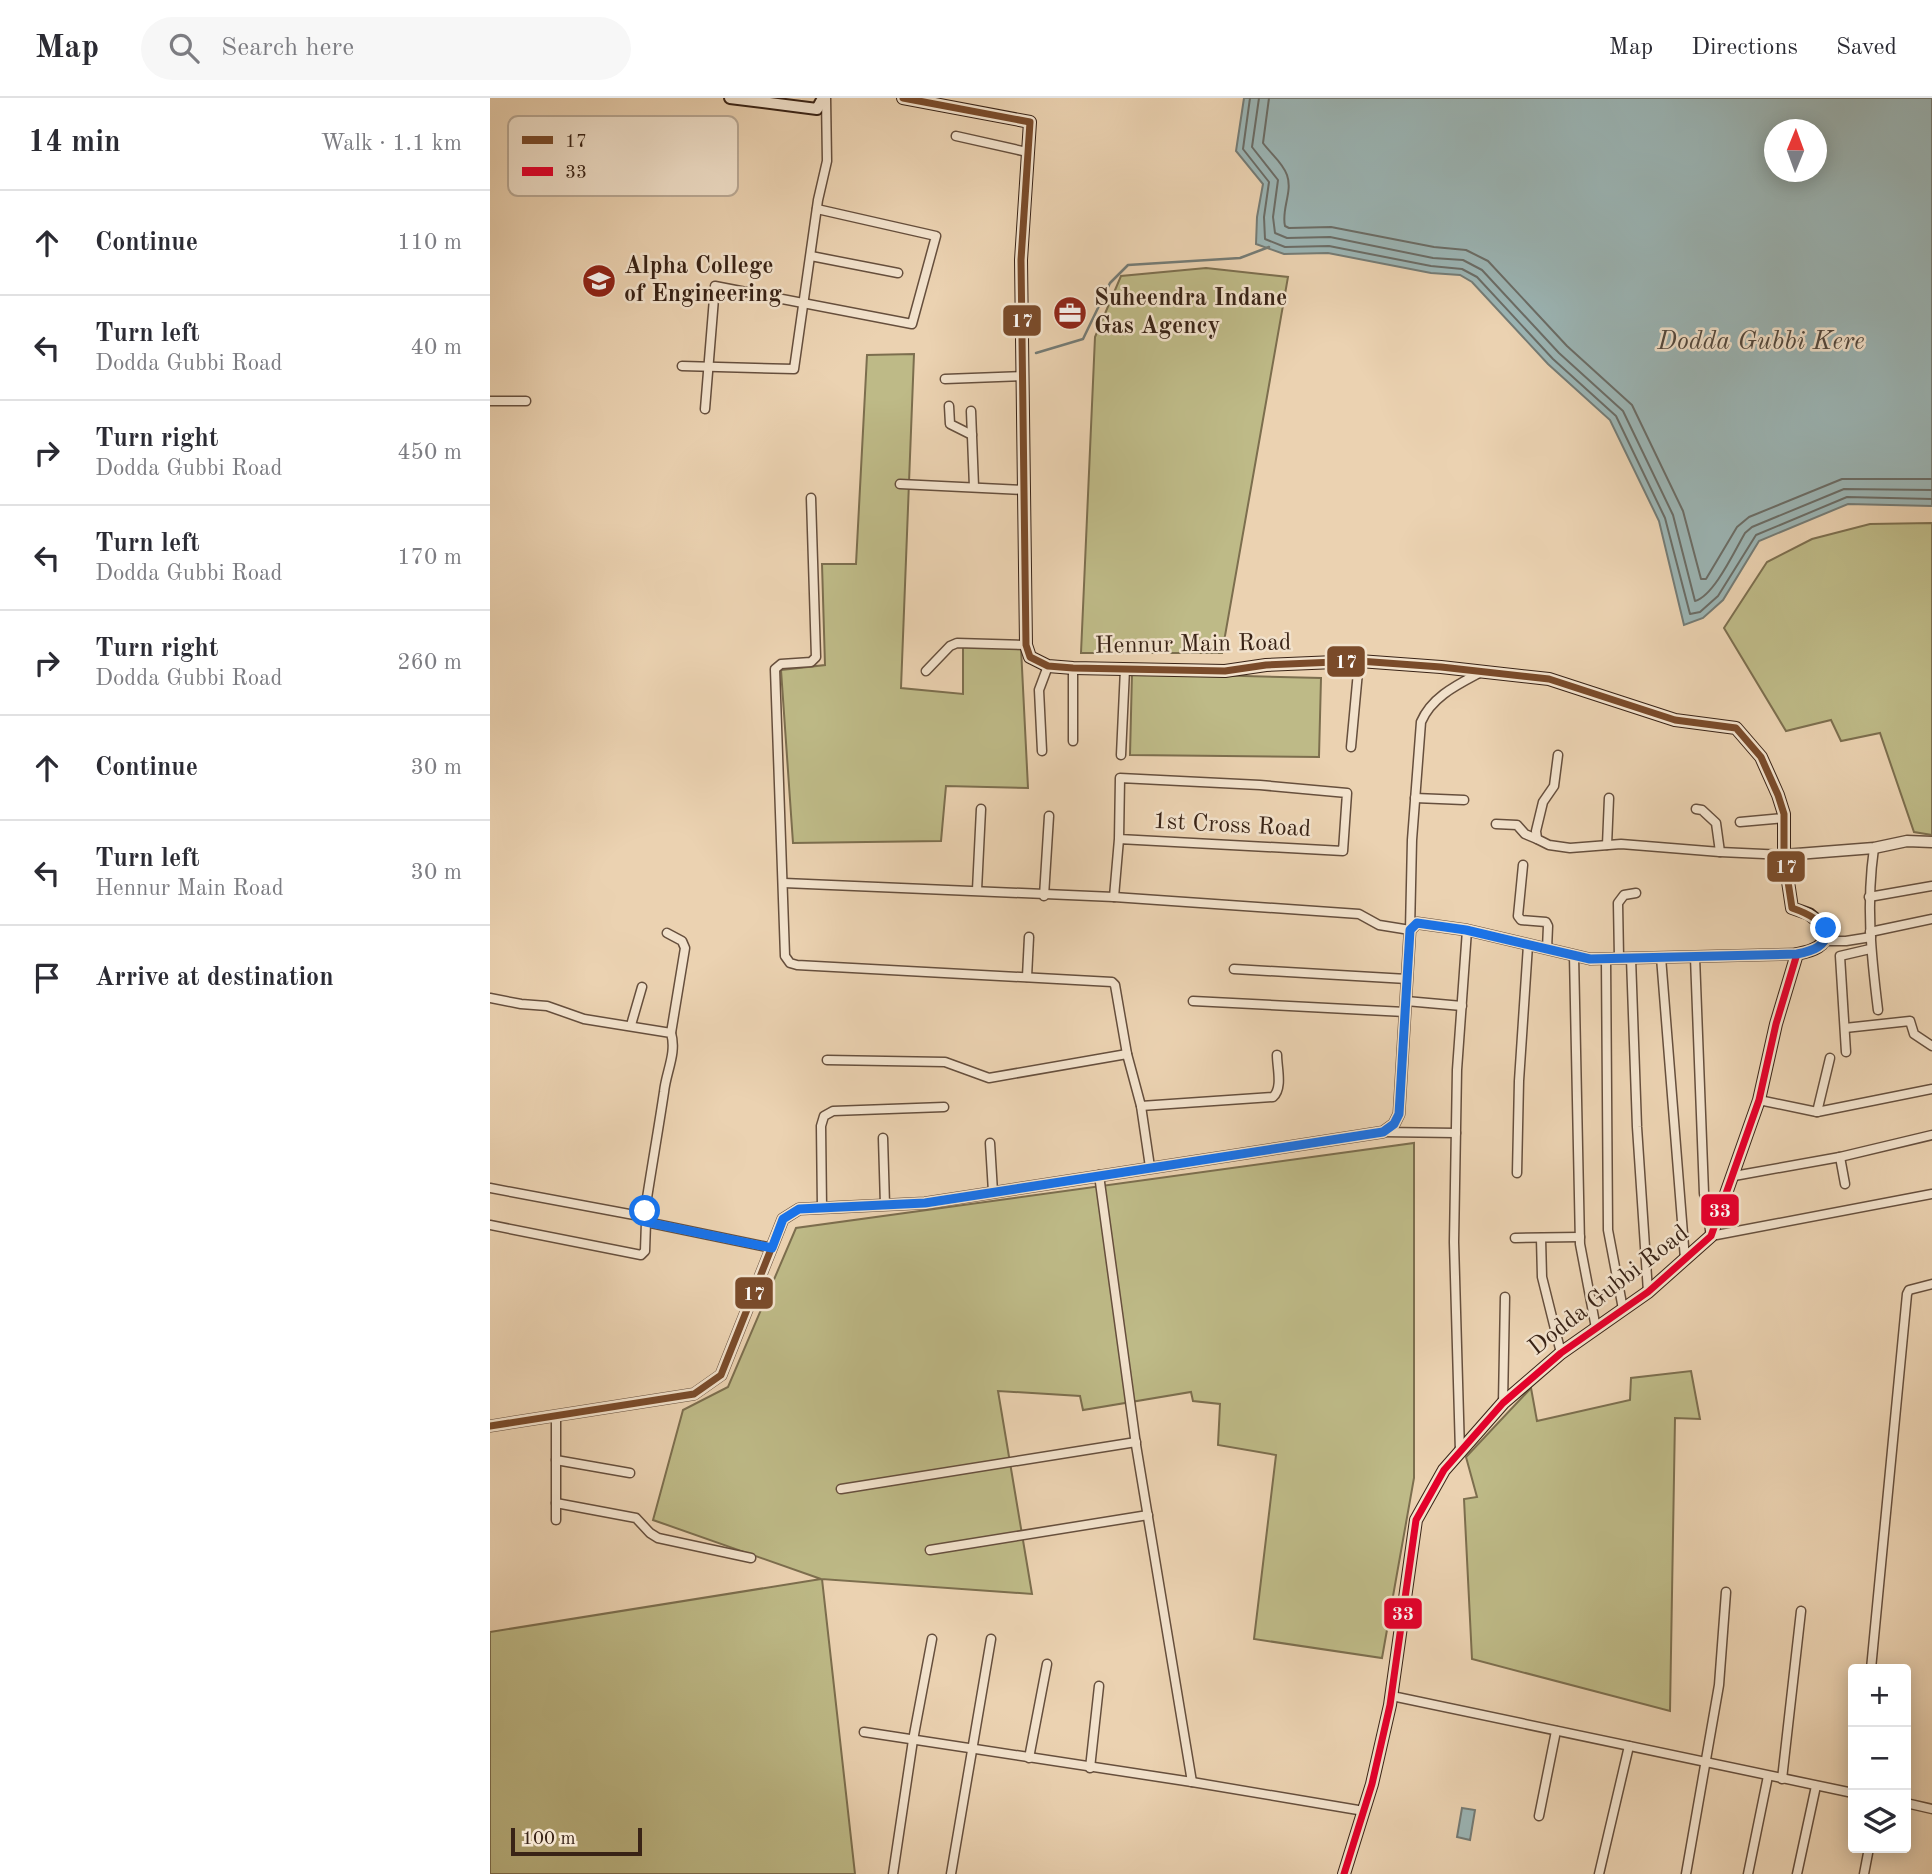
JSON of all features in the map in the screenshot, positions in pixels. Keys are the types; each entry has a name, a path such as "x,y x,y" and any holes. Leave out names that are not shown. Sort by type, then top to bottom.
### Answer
{"main road":[{"path":"730,98 817,108 825,98"},
{"path":"903,98 1030,122 1021,260 1026,645 1030,657 1048,666"},
{"name":"Hennur Main Road","path":"1048,666 1225,671 1266,665 1359,661 1483,671 1549,679 1675,720 1736,728 1760,757 1778,794 1784,818 1784,855 1792,908 1821,922 1826,928 1825,941"},
{"path":"1797,954 1810,951 1825,941"},
{"name":"Dodda Gubbi Road","path":"1344,1874 1372,1784 1392,1696 1416,1520 1444,1470 1503,1403 1561,1353 1647,1292 1711,1236 1759,1100 1776,1024 1797,954"}],"street":[{"path":"682,366 794,369 817,209 827,161 825,98"},
{"path":"957,136 1027,152"},
{"path":"705,409 715,286 912,324 936,236 817,209"},
{"path":"811,256 898,273"},
{"path":"945,379 1023,376"},
{"path":"490,401 526,401"},
{"path":"948,406 950,424 972,435"},
{"path":"971,411 974,487"},
{"path":"900,484 1024,490"},
{"path":"811,498 817,657 811,662 781,664 775,669 785,956 790,963 811,966 1112,982 1115,985 1127,1055 1141,1106 1150,1167"},
{"path":"926,671 950,646 957,643 1026,645"},
{"path":"1351,747 1359,661"},
{"path":"1042,751 1039,690 1048,666"},
{"path":"1073,668 1073,741"},
{"path":"1121,755 1125,669"},
{"path":"1383,1132 1394,1124 1399,1114 1419,732 1427,710 1443,695 1483,671"},
{"path":"1537,839 1536,831 1543,802 1554,786 1559,755"},
{"name":"1st Cross Road","path":"1120,778 1260,785 1347,793 1343,851 1119,839 1120,778"},
{"path":"1415,798 1464,800"},
{"path":"1607,845 1609,798"},
{"path":"977,890 981,809"},
{"path":"1696,809 1703,810 1716,823 1720,852"},
{"path":"1044,896 1049,816"},
{"path":"1740,822 1784,818"},
{"path":"1496,824 1517,825 1525,835 1549,845 1570,848 1621,844 1784,855 1874,848 1907,841 1932,842"},
{"path":"1114,897 1119,839"},
{"path":"1874,848 1869,897 1870,949 1878,1010"},
{"path":"1523,865 1518,916 1521,920 1546,922 1547,949"},
{"path":"784,883 1114,897 1359,914 1379,925 1410,930"},
{"path":"1869,897 1932,886"},
{"path":"1619,958 1618,903 1624,895 1636,893"},
{"path":"1825,941 1846,942 1932,919"},
{"path":"1410,930 1417,923 1466,930 1590,959 1797,954"},
{"path":"1460,1452 1454,1242 1456,1133 1466,930"},
{"path":"490,1225 641,1255 645,1251 645,1219 664,1091 671,1064 671,1033 685,948 685,943 667,933"},
{"path":"1027,977 1029,937"},
{"path":"1825,941 1833,944 1840,956 1846,1052"},
{"path":"1517,1173 1519,1081 1528,945"},
{"path":"1840,956 1870,949"},
{"path":"1574,956 1580,1237 1596,1328"},
{"path":"1661,957 1685,1259"},
{"path":"1695,957 1704,1193 1711,1236 1932,1194"},
{"path":"1631,958 1647,1292"},
{"path":"1606,959 1608,1230 1622,1309"},
{"path":"1234,969 1407,979"},
{"path":"631,1025 642,987"},
{"path":"490,998 547,1006 584,1019 671,1033"},
{"path":"1193,1001 1462,1006"},
{"path":"1845,1028 1910,1021 1914,1034 1932,1046"},
{"path":"827,1060 945,1062 989,1078 1127,1055"},
{"path":"1141,1106 1273,1097 1279,1087 1277,1055"},
{"path":"1817,1112 1830,1058"},
{"path":"1759,1100 1817,1112 1932,1089"},
{"path":"822,1208 821,1126 824,1116 833,1111 944,1107"},
{"path":"490,1426 694,1394 721,1375 783,1219 799,1209 925,1203 1383,1132 1456,1133"},
{"path":"1734,1176 1840,1157 1932,1135"},
{"path":"883,1138 886,1205"},
{"path":"990,1143 993,1192"},
{"path":"1840,1157 1845,1184"},
{"path":"1099,1175 1136,1441 1192,1782"},
{"path":"490,1188 772,1248"},
{"path":"1515,1238 1580,1237"},
{"path":"1541,1238 1542,1277 1561,1353"},
{"path":"1871,1664 1908,1294 1909,1290 1932,1284"},
{"path":"1503,1403 1505,1297"},
{"path":"556,1416 556,1520"},
{"path":"841,1489 1136,1441"},
{"path":"556,1460 630,1473"},
{"path":"556,1503 636,1518 658,1538 751,1558"},
{"path":"930,1550 1148,1515"},
{"path":"1686,1874 1719,1685 1726,1592"},
{"path":"1782,1779 1801,1611"},
{"path":"893,1874 913,1740 932,1639"},
{"path":"951,1874 991,1639"},
{"path":"1028,1758 1046,1664"},
{"path":"1090,1768 1098,1686"},
{"path":"1392,1696 1848,1792"},
{"path":"1539,1816 1556,1731"},
{"path":"864,1732 1364,1811"},
{"path":"1599,1874 1629,1746"},
{"path":"1748,1874 1768,1776"},
{"path":"1797,1874 1815,1786"},
{"path":"1911,1805 1932,1809"},
{"path":"1864,1874 1868,1853"}],"shaded area":[{"path":"1206,268 1288,277 1222,653 1081,653 1095,337 1121,276"},
{"path":"914,354 901,688 963,694 963,647 1021,648 1028,788 946,786 941,841 793,843 781,670 825,665 822,564 856,564 867,355"},
{"path":"1932,523 1932,835 1914,832 1880,733 1841,741 1831,720 1786,731 1724,628 1767,562 1812,539 1870,524"},
{"path":"1132,673 1321,678 1319,757 1130,755"},
{"path":"1414,1143 1414,1478 1382,1658 1254,1639 1276,1455 1218,1445 1220,1404 1193,1401 1191,1392 1083,1410 1080,1396 998,1391 1032,1594 822,1579 855,1874 490,1874 490,1632 821,1579 653,1520 683,1410 728,1387 796,1228"},
{"path":"1691,1371 1700,1419 1675,1418 1670,1711 1472,1659 1464,1499 1477,1497 1466,1457 1531,1388 1537,1421 1630,1400 1631,1378"}],"water":[{"name":"Dodda Gubbi Kere","path":"1244,98 1932,98 1932,506 1848,504 1759,541 1723,600 1703,618 1684,625 1659,521 1610,420 1548,364 1472,282 1460,275 1431,273 1328,253 1284,254 1256,244 1257,217 1263,184 1236,151"},
{"path":"1462,1808 1475,1810 1470,1840 1457,1837"}],"waterway":[{"path":"1036,353 1083,339 1110,283 1128,265 1240,258 1269,247"}],"transit line":[{"name":"17","path":"490,1426 694,1394 721,1375 783,1219 799,1209 925,1203 1383,1132 1394,1124 1399,1114 1410,930 1417,923 1467,930 1590,959 1797,954 1812,950 1826,938 1822,925 1792,908 1784,855 1784,814 1761,757 1736,728 1675,720 1549,679 1441,667 1359,661 1266,665 1225,671 1073,668 1048,666 1030,657 1026,645 1021,260 1030,122 903,98"},
{"name":"33","path":"1344,1874 1372,1784 1390,1705 1416,1520 1444,1470 1503,1403 1561,1353 1648,1292 1711,1236 1759,1100 1776,1024 1797,954"}],"place":[{"name":"Alpha College of Engineering","path":"599,281"},
{"name":"Suheendra Indane Gas Agency","path":"1070,313"}],"route":[{"path":"645,1211 646,1222 772,1248 783,1219 799,1209 925,1203 1383,1132 1394,1124 1399,1114 1410,930 1417,923 1466,930 1590,959 1797,954 1819,947 1825,941 1826,928"}]}
